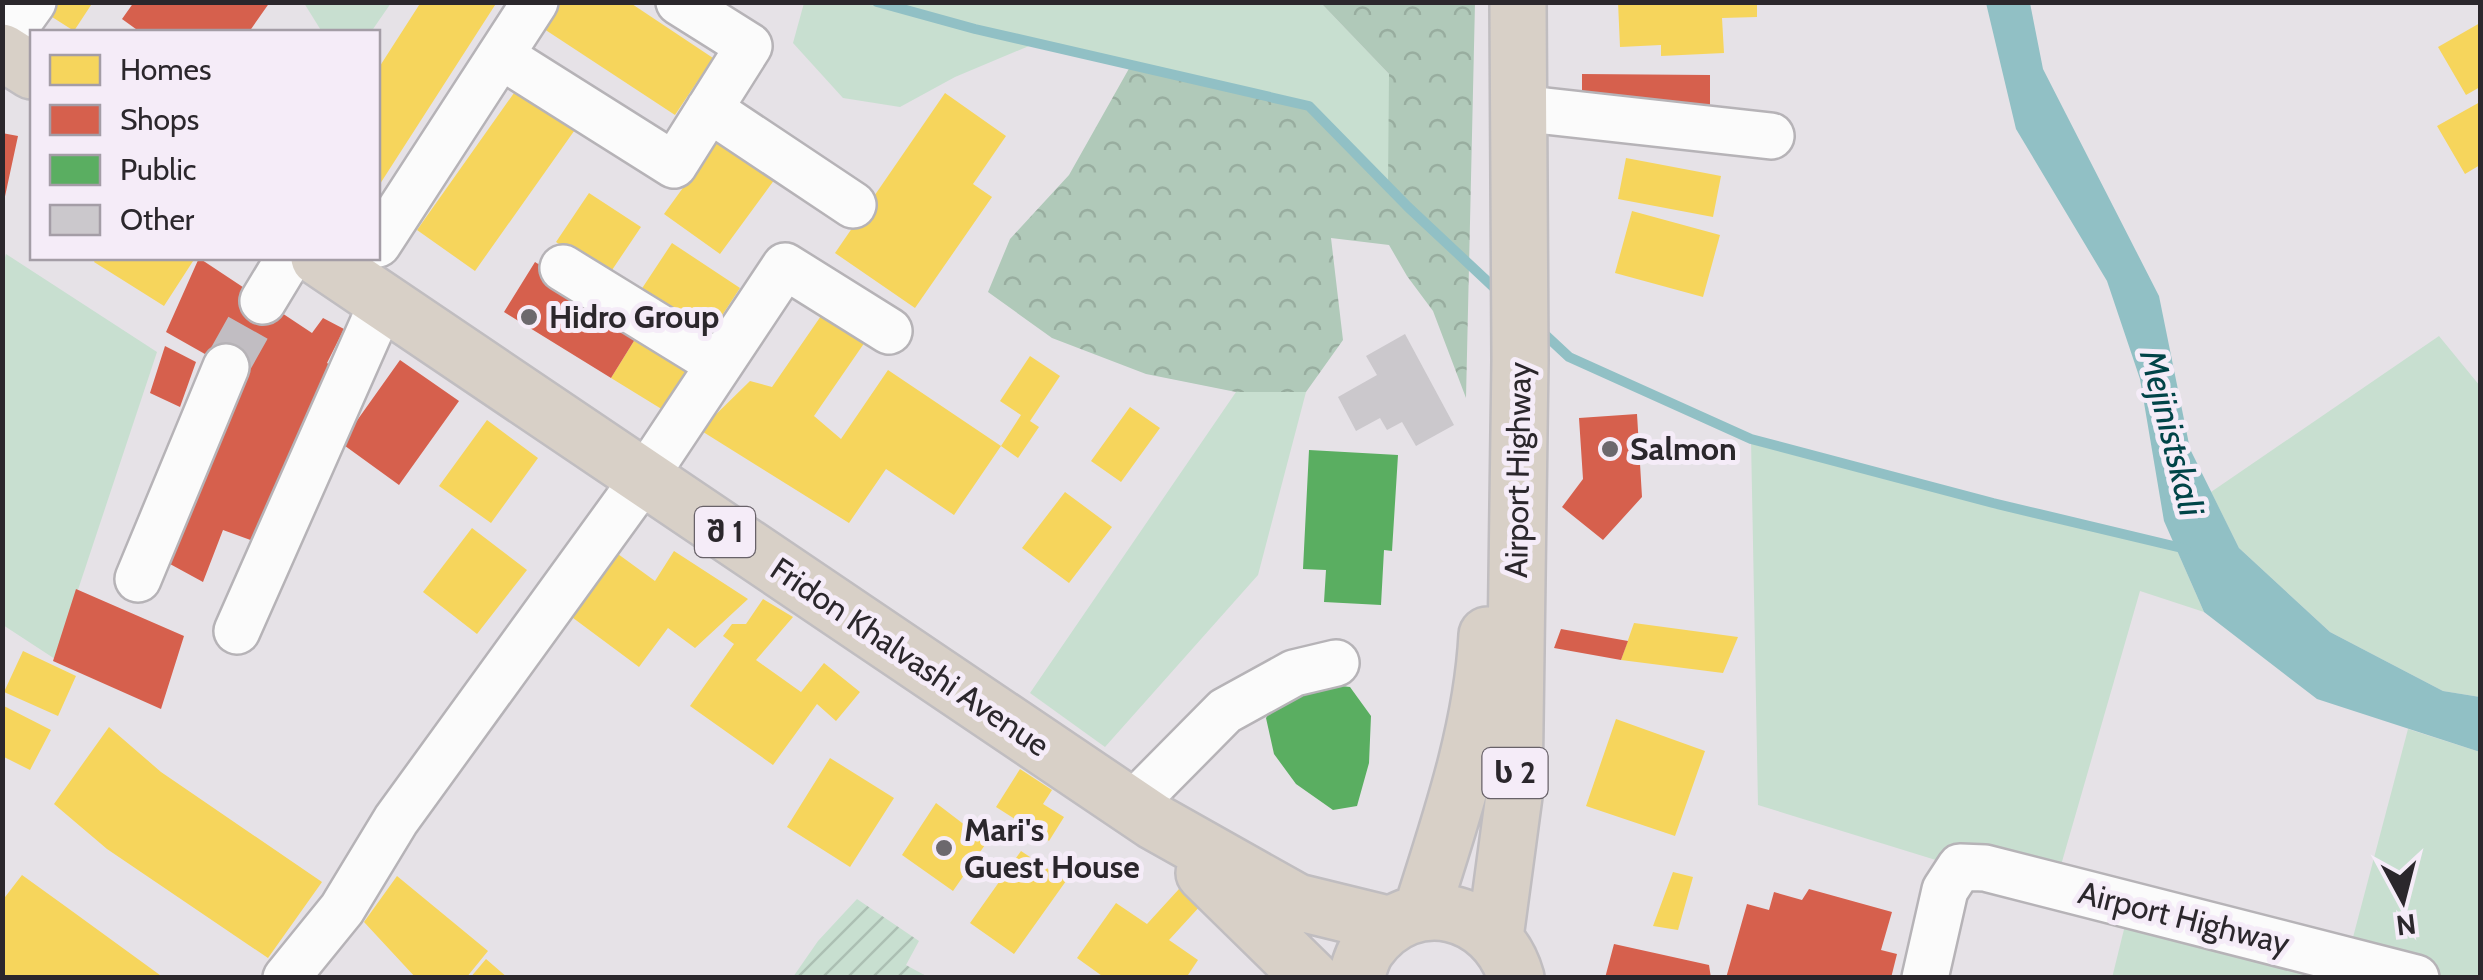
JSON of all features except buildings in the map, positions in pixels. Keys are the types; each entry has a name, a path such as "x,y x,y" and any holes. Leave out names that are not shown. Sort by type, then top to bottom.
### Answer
{"highway":[{"name":"Airport Highway","path":"1490,2 1503,224 1514,796 1505,957"},
{"name":"Airport Highway","path":"1503,224 1518,108 1518,2"},
{"path":"2,49 30,70"},
{"name":"Fridon Khalvashi Avenue","path":"360,268 644,478 1142,814"},
{"name":"Airport Highway","path":"1356,978 1366,950 1406,919 1458,794 1486,668 1504,353"},
{"name":"შ 1","path":"1142,814 1297,902 1406,919"},
{"name":"შ 1","path":"1142,814 1311,978"},
{"path":"1406,919 1448,912 1474,920 1505,957"}],"street":[{"path":"2,49 33,2"},
{"path":"380,238 536,2"},
{"path":"501,56 674,164 749,46 680,2"},
{"path":"1518,108 1771,136"},
{"path":"708,109 854,204"},
{"path":"264,301 288,260"},
{"path":"286,978 342,908 396,820 644,478 785,266 889,331"},
{"path":"238,631 360,268"},
{"path":"563,268 719,364"},
{"path":"138,579 226,367"},
{"path":"1142,814 1225,711 1294,673 1336,663"},
{"name":"Airport Highway","path":"1925,978 1945,890 1960,866 1985,868 2345,969"},
{"path":"2345,969 2416,978"}],"green space":[{"path":"304,3 391,3 372,30 321,30"},
{"path":"804,3 1321,3 1389,74 1389,187 1308,106 1036,43 955,77 900,107 843,98 793,43"},
{"path":"1321,3 1475,3 1466,398 1433,311 1389,245 1331,238 1343,340 1306,392 1236,392 1146,374 1052,338 988,292 1010,239 1069,175 1131,65 1309,106 1388,186 1389,74"},
{"path":"6,254 157,352 55,659 3,625 2,268"},
{"path":"2439,336 2480,386 2480,697 2443,691 2330,632 2239,548 2211,492"},
{"path":"1236,392 1306,392 1258,575 1105,747 1030,693"},
{"path":"1751,439 2175,546 2204,612 2140,591 2055,886 1939,861 1758,805"},
{"path":"2408,729 2480,752 2480,977 2112,978 2130,905 2347,960"},
{"path":"857,899 919,941 906,965 928,977 793,977 818,941"}],"water":[{"name":"Mejinistskali","path":"1986,3 2030,3 2043,69 2159,296 2190,449 2239,548 2330,632 2443,691 2480,697 2480,752 2317,699 2204,612 2164,521 2140,379 2107,281 2016,129"}],"waterway":[{"path":"877,2 975,29 1309,106 1502,295"},
{"path":"1540,330 1569,357 1751,439 2186,549"}],"tunnel":[{"path":"226,367 263,301"}],"place":[{"name":"Hidro Group","path":"529,317"},
{"name":"Salmon","path":"1610,449"},
{"name":"Mari's Guest House","path":"944,848"}]}
